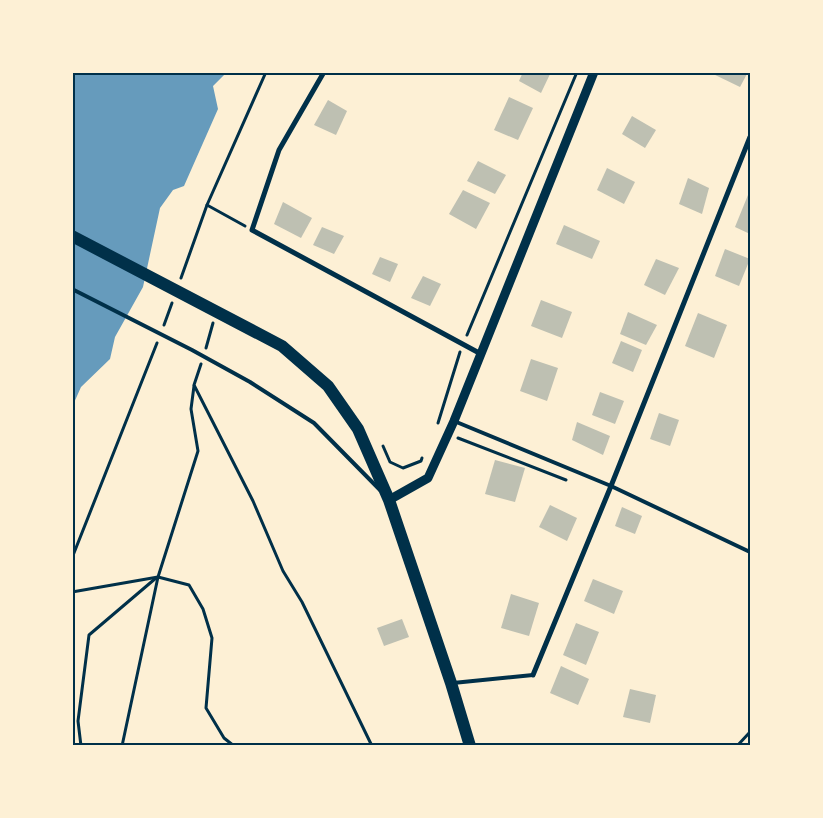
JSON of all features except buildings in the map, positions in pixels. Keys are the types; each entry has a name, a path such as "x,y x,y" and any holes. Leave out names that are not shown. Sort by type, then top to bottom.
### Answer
{"main road":[{"path":"72,236 216,317 282,346 328,386 358,429 389,500 451,683 470,746"}],"street":[{"path":"324,72 279,150 252,230 480,354"},
{"path":"389,500 428,478 454,421 594,72"},
{"path":"533,674 611,486 750,137"}],"lane":[{"path":"72,289 192,350 250,382 314,423 389,500"},
{"path":"454,421 611,486 750,552"},
{"path":"451,683 533,674"}],"path":[{"path":"178,286 207,205 266,72"},
{"path":"570,481 436,431 463,344 577,72"},
{"path":"207,205 252,230"},
{"path":"162,331 175,295"},
{"path":"205,350 216,317"},
{"path":"72,558 158,340"},
{"path":"122,746 158,577 198,451 191,409 194,385 202,358"},
{"path":"194,385 253,501 283,571 302,602 372,746"},
{"path":"81,746 78,721 89,635 158,577"},
{"path":"72,592 158,577 189,585 203,609 212,638 206,708 224,738 234,746"},
{"path":"737,746 750,732"}],"water":[{"path":"73,73 226,73 213,86 218,109 184,186 173,190 160,208 143,287 115,337 110,359 81,387 73,405"}]}
